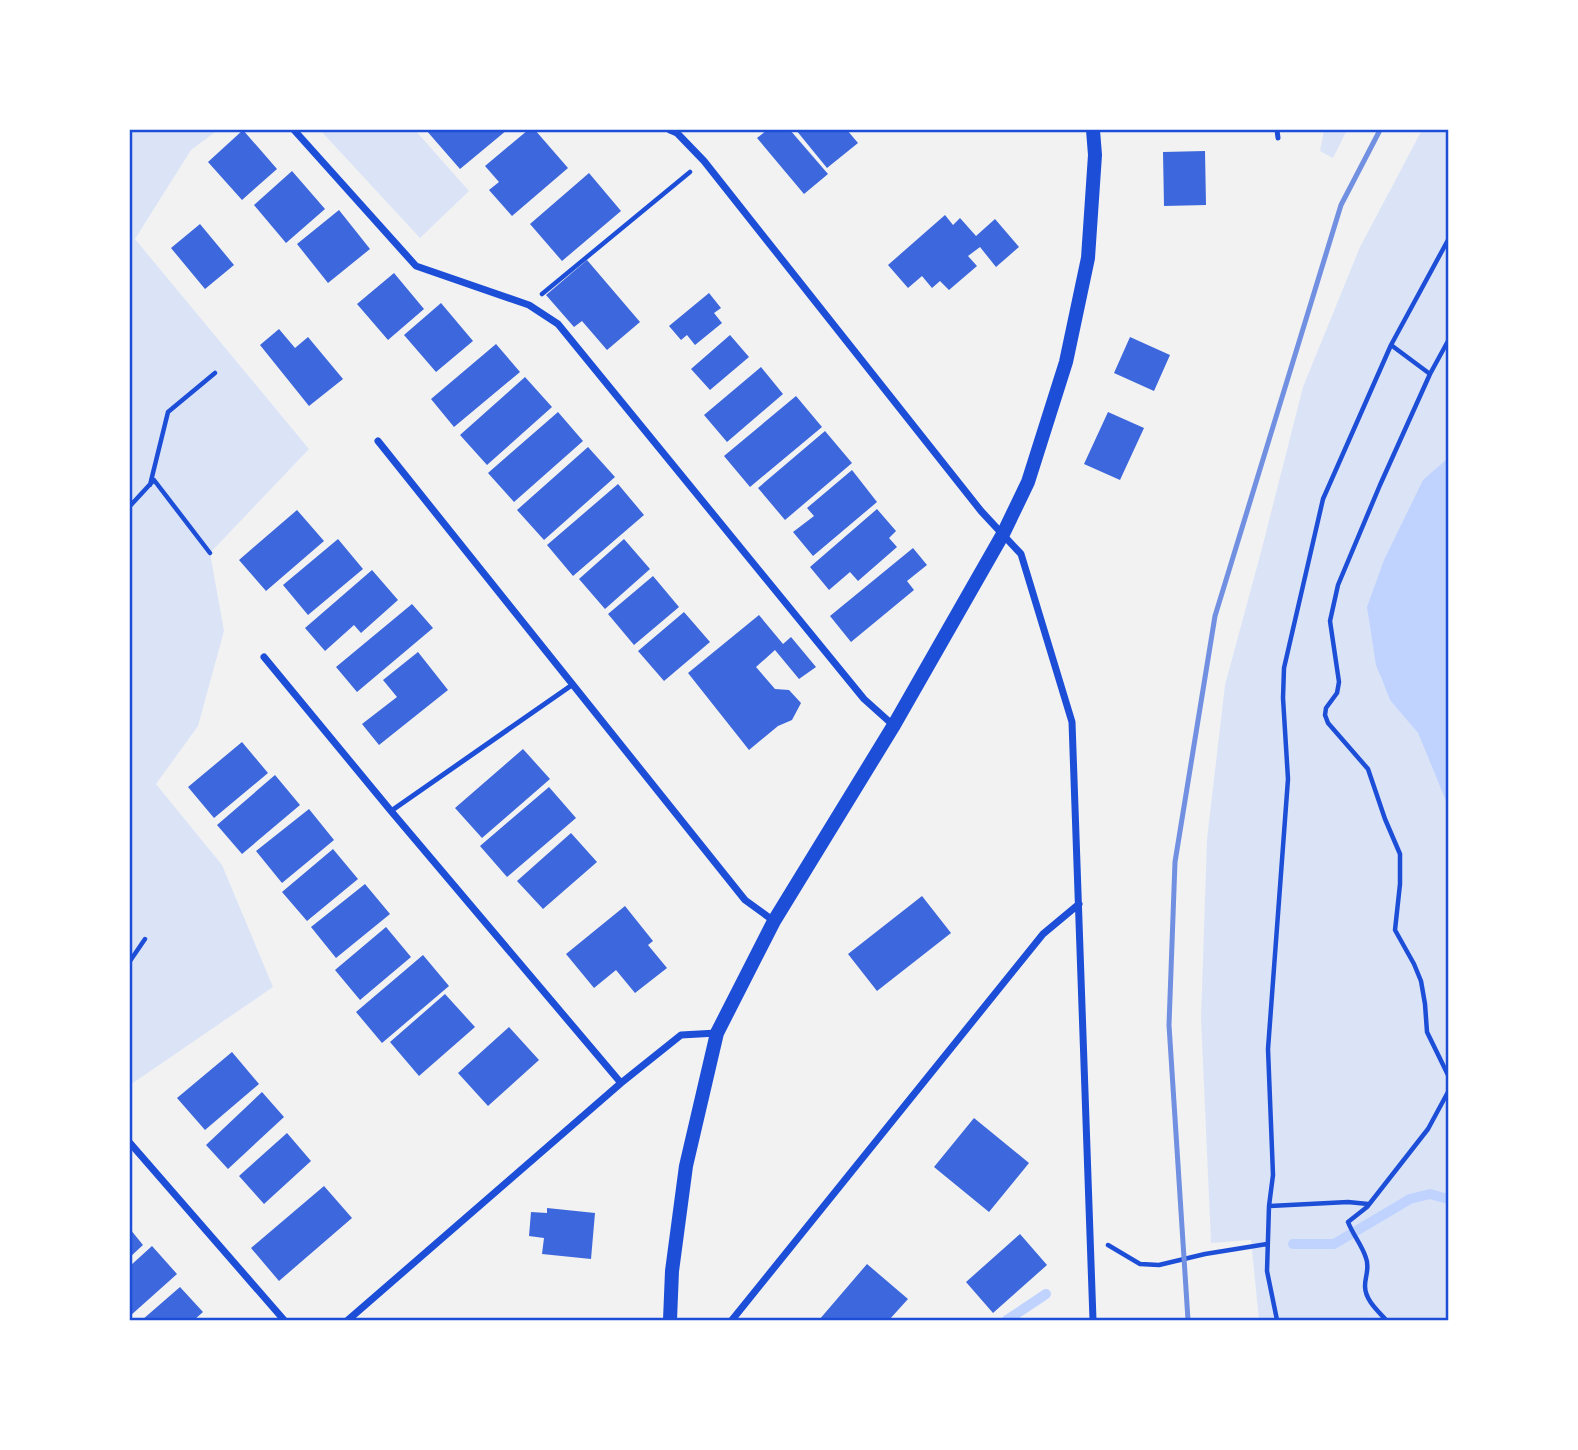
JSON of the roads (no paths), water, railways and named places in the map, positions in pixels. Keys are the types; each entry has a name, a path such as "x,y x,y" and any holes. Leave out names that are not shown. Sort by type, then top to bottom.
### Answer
{"main road":[{"path":"670,1321 672,1271 686,1166 717,1033 774,921 894,725 1003,534 1028,482 1066,362 1088,258 1095,155 1093,130"}],"street":[{"path":"294,130 416,266 528,305 558,324 864,699 894,725"},
{"path":"670,130 686,141 704,161 981,511 1021,554 1072,722 1093,1321"},
{"path":"378,441 744,900 774,921"},
{"path":"264,657 621,1083"},
{"path":"732,1321 1044,934 1079,904"},
{"path":"348,1321 621,1083 681,1035 717,1033"},
{"path":"130,1143 284,1321"}],"lane":[{"path":"1277,130 1278,138"},
{"path":"391,811 572,685"}],"water":[{"path":"1448,458 1448,806 1418,733 1390,700 1376,665 1367,607 1384,560 1423,480"}],"waterway":[{"path":"1293,1244 1334,1244 1410,1199 1430,1194 1448,1199"},
{"path":"1007,1320 1046,1294"}],"railway":[{"path":"1188,1320 1169,1025 1175,862 1215,616 1341,205 1380,130"}]}
